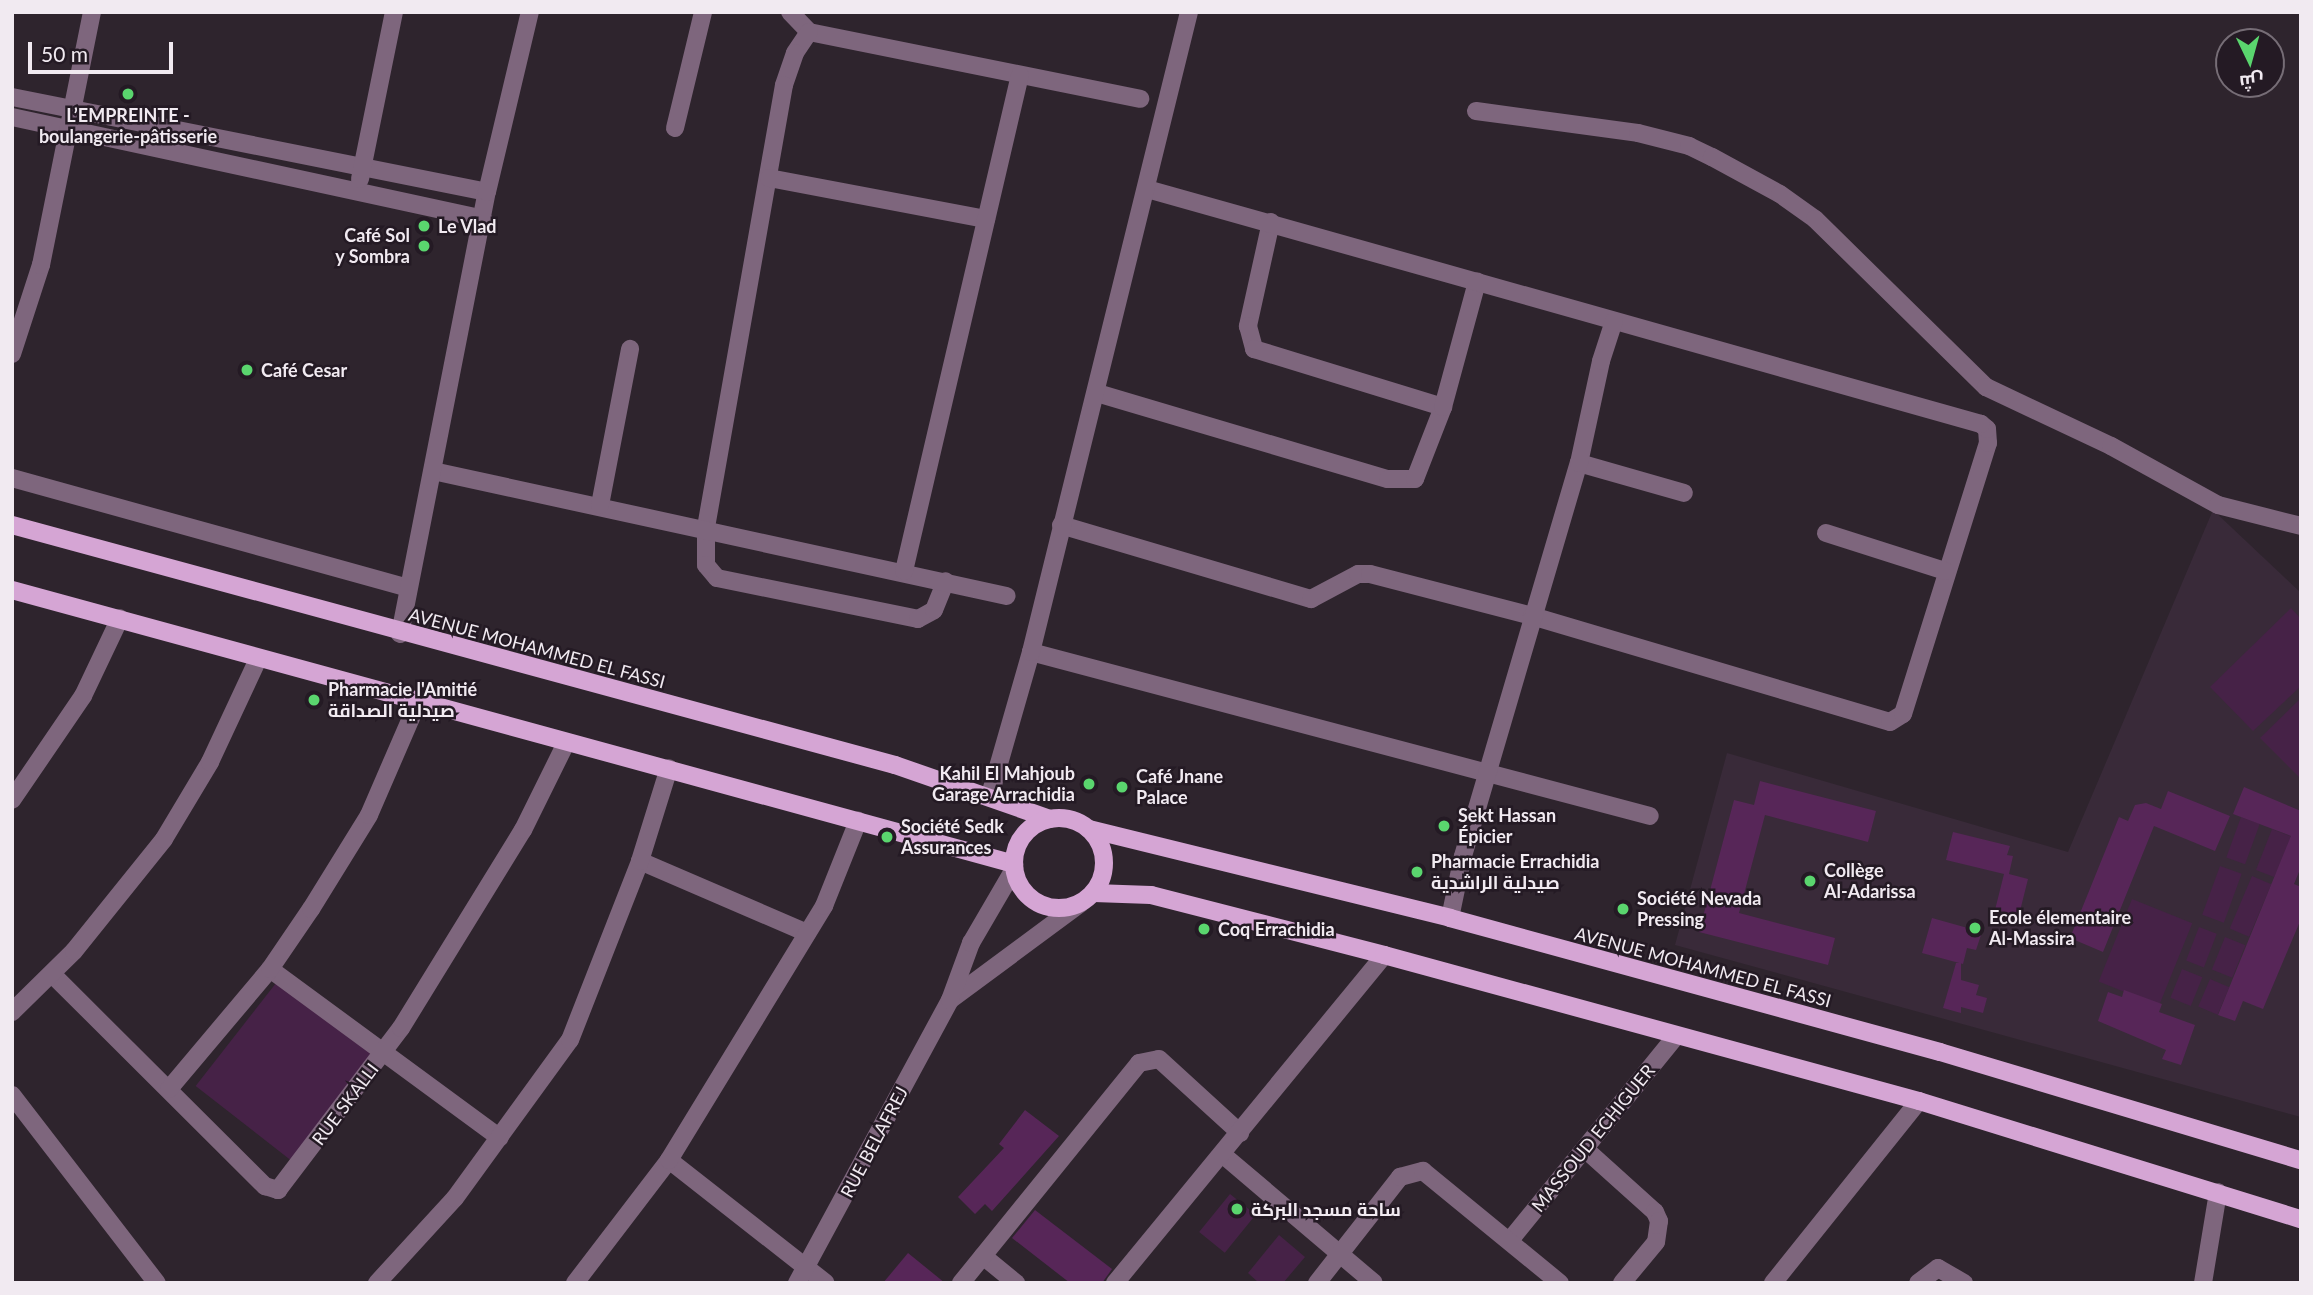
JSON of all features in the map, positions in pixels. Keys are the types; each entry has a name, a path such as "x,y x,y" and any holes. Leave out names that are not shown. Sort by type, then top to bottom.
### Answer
{"main road":[{"name":"AVENUE MOHAMMED EL FASSI","path":"12,525 400,634 882,762 990,795 1050,819 1070,820 1089,829 1450,918 1940,1052 2301,1160"},
{"path":"12,590 120,618 416,704 669,768 1014,866"},
{"path":"1050,819 1024,835 1014,866 1018,883 1038,903 1067,908 1087,898 1151,895 1384,955 1675,1037 1919,1101 2301,1219"},
{"path":"1087,898 1104,860 1100,843 1089,829"}],"street":[{"path":"12,354 41,265 92,12"},
{"path":"358,193 394,12"},
{"path":"400,634 487,192 530,12"},
{"path":"675,128 703,12"},
{"path":"790,12 809,32 1140,99"},
{"path":"990,795 1031,652 1061,525 1097,393 1189,12"},
{"path":"809,32 794,53 784,85 706,529 706,565 717,578 919,619 934,610 946,581"},
{"path":"904,571 1020,75"},
{"path":"12,97 362,170 487,192"},
{"path":"1476,111 1638,133 1689,146 1712,157 1780,194 1815,219 1986,387 2111,446 2218,505 2301,526"},
{"path":"12,117 483,219"},
{"path":"769,178 986,219"},
{"path":"1061,525 1311,600 1358,574 1370,574 1532,616 1890,722 1903,714 1945,571 1988,443 1987,429 1981,424 1147,189"},
{"path":"1271,222 1248,326 1254,349 1443,407"},
{"path":"1097,393 1403,482 1415,479 1421,472 1443,407 1477,282"},
{"path":"1450,918 1487,771 1579,463 1601,361 1615,321"},
{"path":"600,505 631,349"},
{"path":"1579,463 1684,493"},
{"path":"433,471 904,571 1007,596"},
{"path":"12,478 408,588"},
{"path":"1826,533 1945,571"},
{"path":"12,800 83,696 120,618"},
{"path":"1031,652 1650,816"},
{"path":"12,1012 52,974 124,892 171,829 210,762 258,659"},
{"path":"169,1089 270,968 369,815 416,704"},
{"name":"RUE SKALLI","path":"52,974 265,1186 278,1190 384,1051 472,918 523,830 566,743"},
{"path":"377,1283 456,1198 570,1040 640,861 669,768"},
{"path":"575,1283 669,1160 824,906 858,821"},
{"path":"640,861 807,933"},
{"name":"RUE BELAFREJ","path":"802,1276 950,1000 971,943 1014,866"},
{"name":"RUE BELAFREJ","path":"950,1000 1087,898"},
{"path":"1115,1283 1384,955"},
{"path":"270,968 500,1138"},
{"name":"MASSOUD ECHIGUER","path":"1511,1239 1675,1037"},
{"path":"961,1283 1133,1068 1158,1059 1240,1133"},
{"path":"12,1095 157,1283"},
{"path":"1773,1283 1919,1101"},
{"path":"1585,1149 1655,1212 1660,1232 1656,1242 1622,1283"},
{"path":"1222,1154 1374,1283"},
{"path":"669,1160 802,1276 826,1283"},
{"path":"1317,1283 1400,1178 1423,1171 1511,1239 1560,1283"},
{"path":"2203,1283 2218,1192"},
{"path":"984,1256 1016,1283"},
{"path":"1919,1283 1938,1268 1964,1283"}],"shaded area":[{"path":"2213,510 2301,593 2301,1117 1675,945 1727,753 2068,852"},
{"path":"2291,608 2301,619 2301,686 2253,731 2210,687"},
{"path":"2301,698 2301,779 2260,738"},
{"path":"2241,817 2260,824 2245,864 2226,857"},
{"path":"2272,829 2295,838 2274,877 2256,870"},
{"path":"2220,866 2242,874 2224,923 2202,915"},
{"path":"2252,876 2271,884 2249,937 2230,928"},
{"path":"2132,899 2192,923 2159,1006 2099,982"},
{"path":"2199,927 2217,934 2204,967 2186,961"},
{"path":"2225,937 2245,945 2232,978 2212,969"},
{"path":"2182,969 2202,977 2191,1006 2170,998"},
{"path":"280,978 376,1053 292,1161 196,1086"},
{"path":"2210,979 2229,987 2218,1015 2198,1007"},
{"path":"1230,1194 1256,1215 1225,1253 1199,1232"},
{"path":"1279,1235 1305,1257 1283,1283 1259,1283 1248,1273"}],"building":[{"path":"1760,781 1876,811 1868,842 1765,815 1739,913 1835,938 1828,965 1699,932 1734,800 1754,805"},
{"path":"2244,787 2301,811 2301,867 2294,884 2301,887 2301,919 2263,1009 2243,1001 2235,1021 2218,1015 2291,836 2233,814"},
{"path":"2168,791 2230,816 2215,851 2154,826 2103,952 2070,938 2119,817 2128,821 2135,805 2146,803 2161,809"},
{"path":"1953,832 2010,846 2007,855 2013,856 2009,874 2028,879 2019,915 1995,910 2004,874 1946,860"},
{"path":"1932,918 1982,932 1976,950 1967,948 1963,964 1922,953"},
{"path":"1956,963 1961,963 1961,980 1979,985 1976,995 1987,998 1983,1013 1961,1007 1961,1013 1943,1008"},
{"path":"2124,990 2162,1004 2159,1012 2195,1025 2181,1065 2162,1059 2166,1050 2098,1021 2108,992 2122,997"},
{"path":"1025,1110 1059,1136 992,1211 985,1204 975,1214 958,1197 1004,1148 999,1144"},
{"path":"1035,1210 1112,1269 1102,1283 1070,1283 1012,1238"},
{"path":"908,1253 945,1283 883,1283"}],"place":[{"name":"L’EMPREINTE - boulangerie-pâtisserie","path":"128,94"},
{"name":"Le Vlad","path":"424,226"},
{"name":"Café Sol y Sombra","path":"424,246"},
{"name":"Café Cesar","path":"247,370"},
{"name":"Pharmacie l'Amitié صيدلية الصداقة","path":"314,700"},
{"name":"Kahil El Mahjoub Garage Arrachidia","path":"1089,784"},
{"name":"Café Jnane Palace","path":"1122,787"},
{"name":"Sekt Hassan Épicier","path":"1444,826"},
{"name":"Société Sedk Assurances","path":"887,837"},
{"name":"Pharmacie Errachidia صيدلية الراشدية","path":"1417,872"},
{"name":"Collège Al-Adarissa","path":"1810,881"},
{"name":"Société Nevada Pressing","path":"1623,909"},
{"name":"Ecole élementaire Al-Massira","path":"1975,928"},
{"name":"Coq Errachidia","path":"1204,929"},
{"name":"ساحة مسجد البركة","path":"1237,1209"}]}
